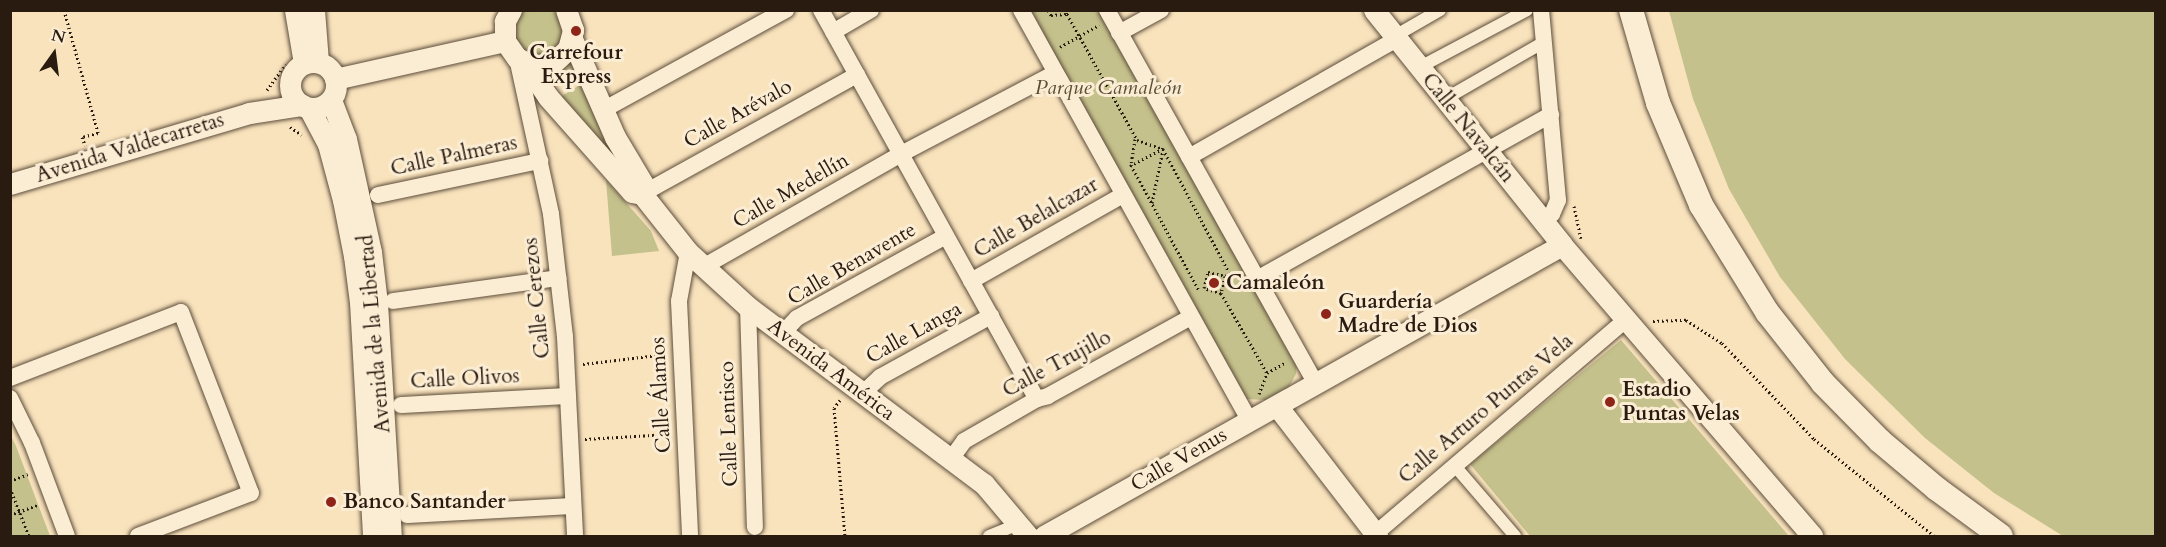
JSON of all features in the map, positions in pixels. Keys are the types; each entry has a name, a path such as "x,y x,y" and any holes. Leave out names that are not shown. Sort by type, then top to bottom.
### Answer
{"main road":[{"path":"1631,10 1658,103 1701,206 1767,312 1823,382 1880,441 1937,489 2001,537"}],"street":[{"path":"296,10 304,61"},
{"path":"304,61 329,68 335,79 336,86 331,100 317,108 306,107 292,94 290,80 304,61 314,10"},
{"path":"603,110 786,10"},
{"path":"821,10 1037,399"},
{"path":"833,32 872,10"},
{"path":"1021,10 1191,317 1253,418"},
{"path":"1161,10 1112,21 1316,384"},
{"name":"Calle Navalcán","path":"1374,10 1562,245 1812,537"},
{"path":"1189,157 1396,38 1440,10"},
{"path":"1420,67 1527,10"},
{"path":"1541,10 1558,200 1552,214 1543,221"},
{"path":"510,11 504,31 515,54 534,66 554,62 562,57 572,39"},
{"name":"Avenida América","path":"567,11 573,30 572,39 603,110 643,184 642,194"},
{"path":"1445,99 1544,42"},
{"path":"335,79 515,54"},
{"name":"Avenida América","path":"515,54 549,98 632,192 642,194 688,252 703,267 748,308 984,484 1024,530"},
{"name":"Calle Cerezos","path":"515,54 551,214 567,366 575,537"},
{"name":"Calle Medellín","path":"703,267 901,154 1055,73"},
{"name":"Calle Arévalo","path":"642,194 857,75"},
{"name":"Avenida Valdecarretas","path":"249,112 268,101 290,80"},
{"name":"Avenida de la Libertad","path":"331,100 346,139 371,252 377,303 391,537"},
{"name":"Avenida Valdecarretas","path":"10,184 249,112 306,107"},
{"name":"Avenida de la Libertad","path":"306,107 328,144 344,200 354,256 360,302 373,537"},
{"path":"1257,279 1551,115"},
{"name":"Calle Palmeras","path":"378,195 540,161"},
{"name":"Calle Belalcazar","path":"971,281 1123,195"},
{"name":"Calle Benavente","path":"782,334 797,318 946,236"},
{"name":"Calle Venus","path":"1044,537 1562,245"},
{"name":"Calle Álamos","path":"688,252 679,302 690,537"},
{"path":"393,301 558,278"},
{"name":"Calle Lentisco","path":"748,308 753,532"},
{"path":"10,378 181,312 251,493 138,537"},
{"name":"Calle Langa","path":"857,389 991,316"},
{"name":"Calle Trujillo","path":"951,459 964,441 1037,399 1048,396 1191,317"},
{"name":"Calle Arturo Puntas Vela","path":"1376,535 1454,465 1627,320"},
{"name":"Calle Olivos","path":"401,405 568,396"},
{"path":"10,398 32,443 67,537"},
{"path":"1277,406 1376,535"},
{"path":"1454,465 1515,537"},
{"path":"407,515 573,506"},
{"path":"989,537 1024,530"}],"path":[{"path":"64,10 98,133 82,137 89,161"},
{"path":"1048,10 1051,15 1068,12 1135,138 1131,165 1199,291"},
{"path":"1046,55 1112,21"},
{"path":"265,92 279,76 304,61"},
{"path":"279,123 310,141"},
{"path":"1135,138 1163,149 1230,274"},
{"path":"1112,175 1179,140"},
{"path":"1151,203 1163,149"},
{"path":"1574,203 1580,235 1585,244"},
{"path":"1221,293 1204,288 1208,272 1225,276 1221,293 1267,373"},
{"path":"1648,317 1655,322 1686,320 1722,343 1814,439 1934,537"},
{"path":"567,366 681,353"},
{"path":"1253,418 1256,401 1267,373 1299,354"},
{"path":"845,537 834,408 857,389"},
{"path":"570,440 686,433"},
{"path":"10,481 30,474"},
{"path":"10,488 29,537"},
{"path":"10,515 41,503"}],"green space":[{"path":"522,10 553,10 559,17 563,34 556,49 541,57 525,53 514,41 516,17"},
{"name":"Parque Camaleón","path":"1028,11 1103,11 1297,362 1296,374 1288,389 1266,400 1245,399"},
{"path":"1669,11 2155,11 2155,536 2063,536 1994,493 1925,438 1845,359 1780,277 1729,189 1693,99"},
{"path":"571,60 578,73 549,90 538,74 558,71"},
{"path":"583,83 636,183 557,99"},
{"path":"606,180 651,231 659,251 612,256"},
{"name":"Estadio Puntas Velas","path":"1621,340 1789,536 1530,536 1470,464"},
{"path":"10,434 16,446 50,536 11,536"}],"place":[{"name":"Carrefour Express","path":"576,31"},
{"name":"Camaleón","path":"1214,283"},
{"name":"Guardería Madre de Dios","path":"1326,314"},
{"name":"Estadio Puntas Velas","path":"1610,402"},
{"name":"Banco Santander","path":"331,502"}]}
